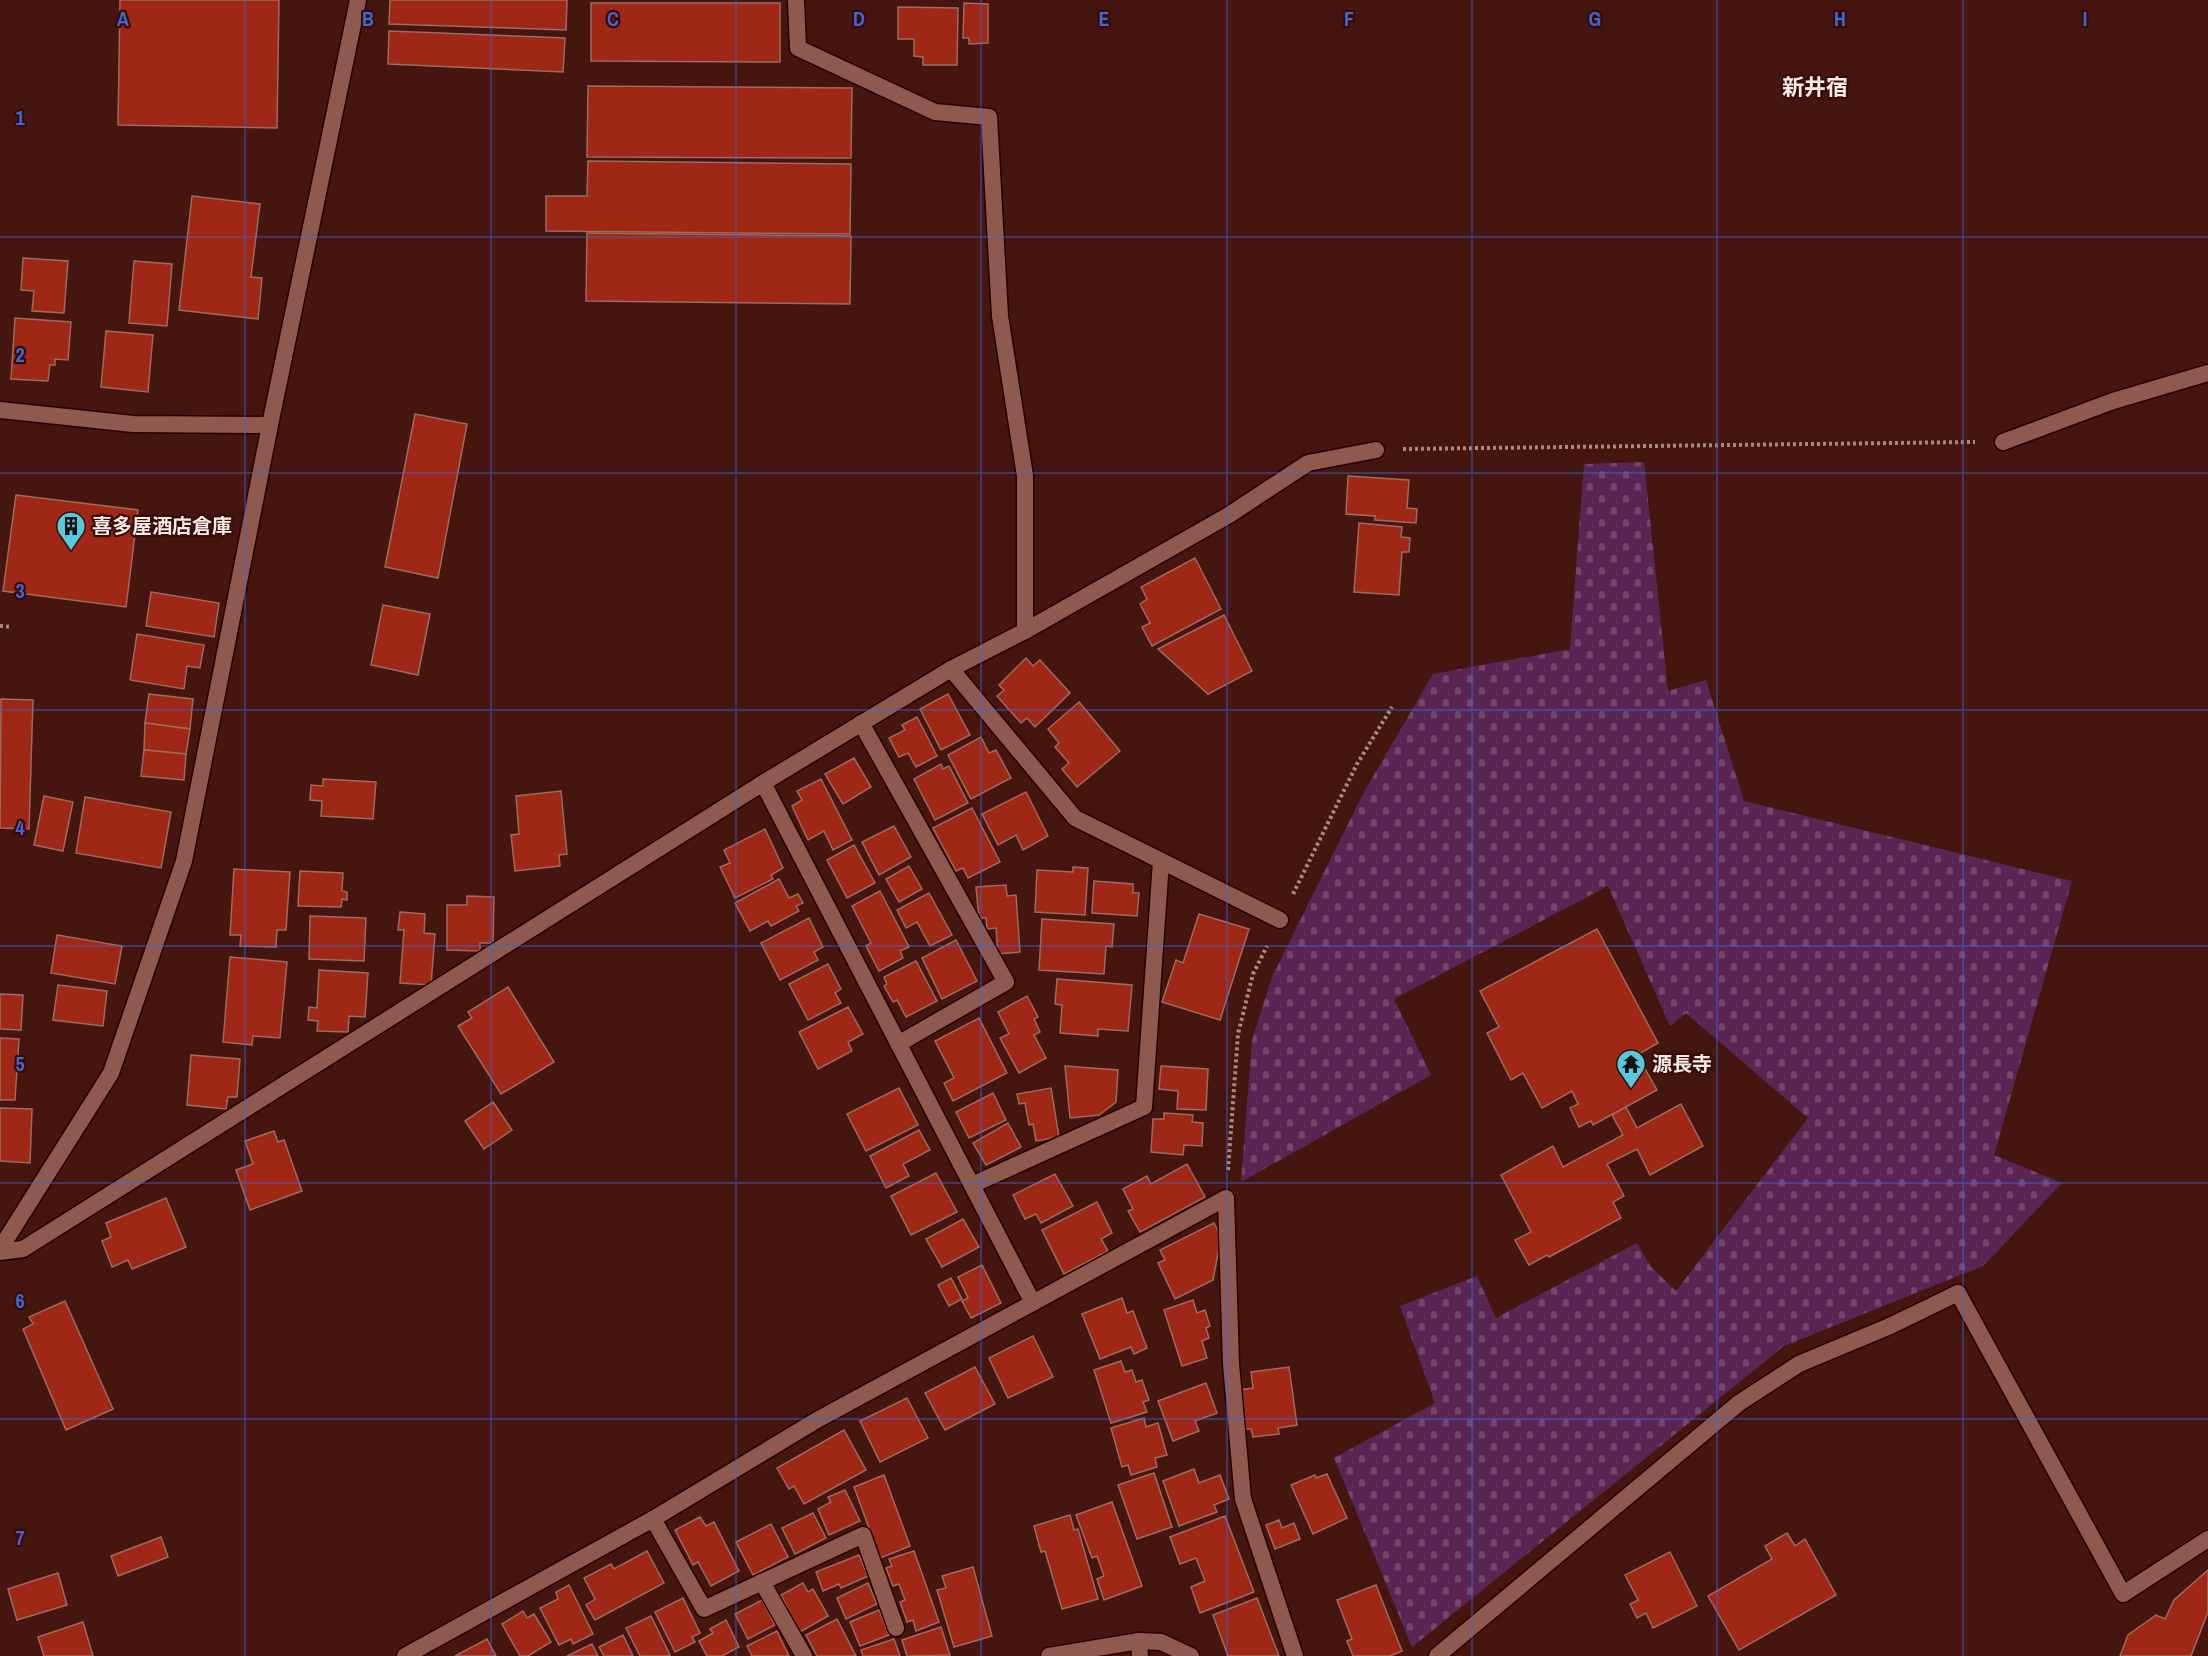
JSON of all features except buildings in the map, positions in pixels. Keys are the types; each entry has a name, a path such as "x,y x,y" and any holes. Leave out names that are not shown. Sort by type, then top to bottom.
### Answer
{"street":[{"path":"0,1251 111,1073 184,861 270,425 358,0"},
{"path":"795,0 798,48 935,112 989,117 1000,316 1025,476 1025,631"},
{"path":"2002,442 2113,400 2208,373"},
{"path":"0,410 133,424 270,425"},
{"path":"0,1251 23,1249 763,783 951,669 1025,631 1229,515 1308,463 1376,450"},
{"path":"951,669 1075,818 1280,920"},
{"path":"861,723 1006,982 898,1044"},
{"path":"763,783 1033,1303"},
{"path":"972,1185 1144,1107 1161,861"},
{"path":"405,1656 652,1519 817,1420 1226,1198 1231,1364 1243,1498 1295,1656"},
{"path":"1437,1656 1739,1403 1799,1364 1890,1326 1958,1293 2123,1594 2208,1539"},
{"path":"652,1519 704,1609 863,1535 896,1628"},
{"path":"762,1582 804,1656"},
{"path":"1049,1656 1140,1648 1161,1642 1191,1656"}],"path":[{"path":"1376,450 2002,442"},
{"path":"0,626 12,627"}],"green space":[{"name":"源長寺","path":"1644,462 1668,691 1706,680 1744,801 2072,881 1994,1155 2062,1183 1983,1266 1784,1346 1412,1647 1334,1458 1435,1403 1400,1306 1477,1276 1496,1318 1637,1243 1651,1267 1676,1291 1808,1118 1686,1013 1670,1026 1608,886 1394,999 1431,1075 1241,1182 1252,1040 1272,977 1364,792 1433,674 1570,649 1584,464"}],"place":[{"name":"喜多屋酒店倉庫","path":"71,552"},
{"name":"源長寺","path":"1631,1090"}],"district":[{"name":"新井宿","path":"1815,87"}]}
